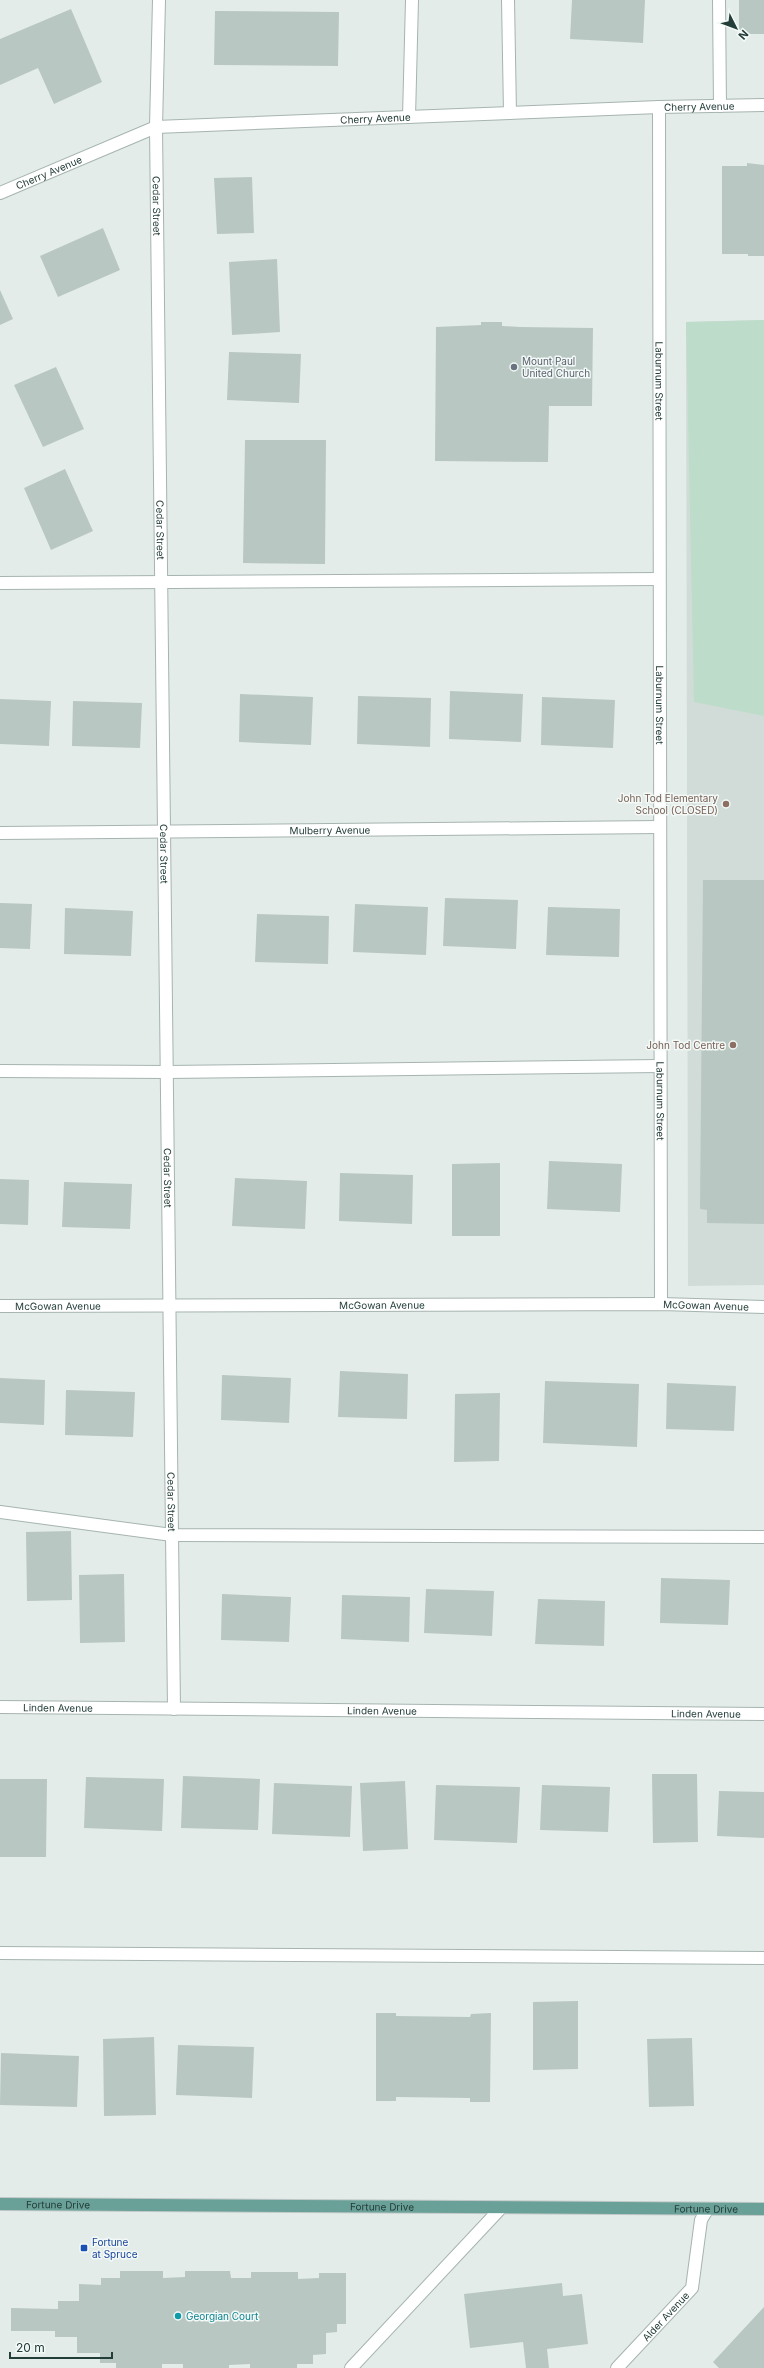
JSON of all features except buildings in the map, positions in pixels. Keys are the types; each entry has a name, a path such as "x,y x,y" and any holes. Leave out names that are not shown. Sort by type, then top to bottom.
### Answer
{"main road":[{"name":"Fortune Drive","path":"0,2204 707,2210 764,2209"}],"street":[{"name":"Cedar Street","path":"159,0 156,127 174,1709"},
{"path":"409,116 412,0"},
{"path":"508,0 510,113"},
{"path":"719,0 720,106"},
{"name":"Cherry Avenue","path":"0,193 156,127 409,116 659,107 764,105"},
{"name":"Laburnum Street","path":"659,107 661,1304"},
{"path":"0,583 161,583 659,578"},
{"name":"Mulberry Avenue","path":"0,833 660,827"},
{"path":"0,1071 167,1072 660,1066"},
{"name":"McGowan Avenue","path":"0,1306 661,1304 764,1307"},
{"path":"0,1512 172,1535 764,1538"},
{"name":"Linden Avenue","path":"0,1707 764,1714"},
{"path":"0,1953 764,1958"},
{"path":"351,2368 500,2208"},
{"name":"Alder Avenue","path":"617,2368 692,2288 701,2220 707,2210"}],"shaded area":[{"name":"John Tod Elementary School (CLOSED)","path":"764,320 764,1285 688,1286 686,322"}],"green space":[{"path":"764,320 764,716 694,702 686,322"}],"place":[{"name":"Mount Paul United Church","path":"514,367"},
{"name":"John Tod Elementary School (CLOSED)","path":"726,804"},
{"name":"John Tod Centre","path":"733,1045"},
{"name":"Fortune at Spruce","path":"84,2248"},
{"name":"Georgian Court","path":"178,2316"}]}
